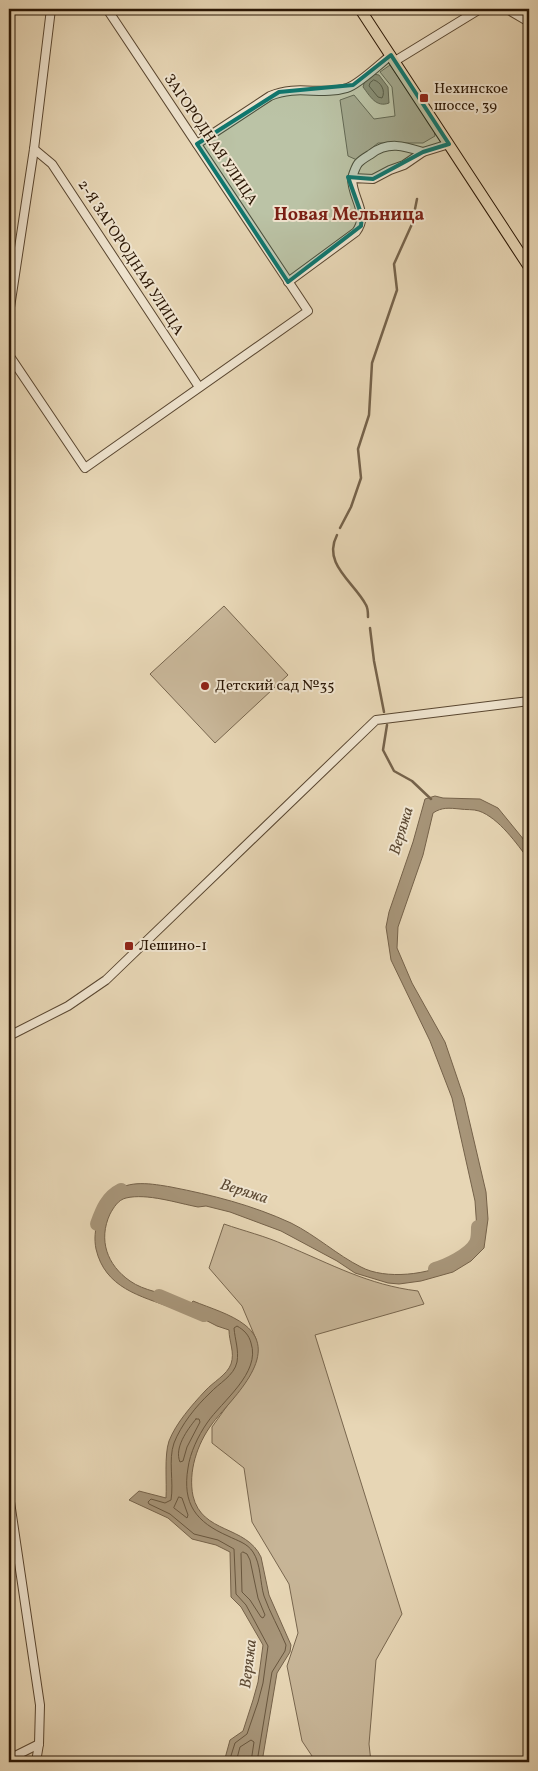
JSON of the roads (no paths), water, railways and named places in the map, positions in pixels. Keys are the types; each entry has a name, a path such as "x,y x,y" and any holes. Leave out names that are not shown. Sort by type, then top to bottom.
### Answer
{"main road":[{"path":"360,9 529,267"}],"street":[{"path":"9,314 34,149 51,9"},
{"name":"ЗАГОРОДНАЯ УЛИЦА","path":"107,9 308,311 199,387"},
{"path":"197,144 279,92 292,89 348,88 393,58 480,9"},
{"path":"507,9 529,22"},
{"path":"352,178 373,179 404,165 424,152 449,144"},
{"path":"288,282 356,232 361,226 362,216 352,188 352,178 357,163 380,147 397,145 424,152"},
{"name":"2-Я ЗАГОРОДНАЯ УЛИЦА","path":"34,149 52,164 199,387"},
{"path":"9,355 85,468 199,387"},
{"path":"9,1036 68,1006 106,980 376,720 529,700"},
{"path":"9,1495 40,1705 39,1744 36,1762"},
{"path":"9,1759 39,1744"}],"water":[{"path":"373,74 379,75 388,87 389,103 377,103 363,87 365,80"},
{"path":"435,796 480,799 498,808 529,846 529,860 494,819 479,811 446,808 433,813 423,855 398,927 397,948 412,983 445,1042 464,1098 486,1192 488,1219 484,1248 471,1261 453,1272 421,1281 399,1284 388,1283 355,1273 337,1261 281,1231 230,1212 206,1206 198,1207 172,1201 134,1197 121,1200 110,1214 106,1224 105,1242 110,1260 122,1275 130,1281 148,1290 180,1299 173,1308 125,1289 107,1273 101,1262 96,1249 95,1234 104,1205 113,1193 133,1184 156,1185 186,1190 232,1201 262,1211 300,1228 361,1267 382,1274 395,1275 432,1270 456,1259 474,1245 477,1230 475,1201 452,1098 430,1041 391,960 386,927 389,912 413,842 425,799"},
{"path":"193,1301 227,1314 245,1325 255,1337 258,1350 256,1363 249,1377 212,1424 202,1440 195,1458 192,1487 193,1496 198,1508 205,1517 245,1539 261,1557 269,1595 291,1645 290,1652 277,1673 262,1762 224,1762 230,1740 243,1731 258,1682 263,1645 241,1607 231,1597 230,1552 216,1545 192,1539 168,1518 129,1500 139,1491 166,1498 167,1454 172,1434 190,1408 226,1372 231,1364 232,1355 229,1330 186,1310"}],"waterway":[{"path":"9,28 11,9"},
{"path":"340,528 351,507 361,478 358,449 369,415 372,363 397,290 394,264 412,224 417,199"},
{"path":"337,535 333,545 336,564 366,605 368,617"},
{"path":"370,628 384,712"},
{"path":"387,725 383,750 394,771 412,781 431,799"},
{"name":"Веряжа","path":"97,1224 109,1200 121,1190"},
{"name":"Веряжа","path":"435,1269 451,1263 469,1252 477,1241 478,1227"},
{"name":"Веряжа","path":"159,1296 204,1315"}],"place":[{"name":"Нехинское шоссе, 39","path":"424,98"},
{"name":"Детский сад №35","path":"205,686"},
{"name":"Лешино-1","path":"129,946"}],"district":[{"name":"Новая Мельница","path":"349,215"}]}
